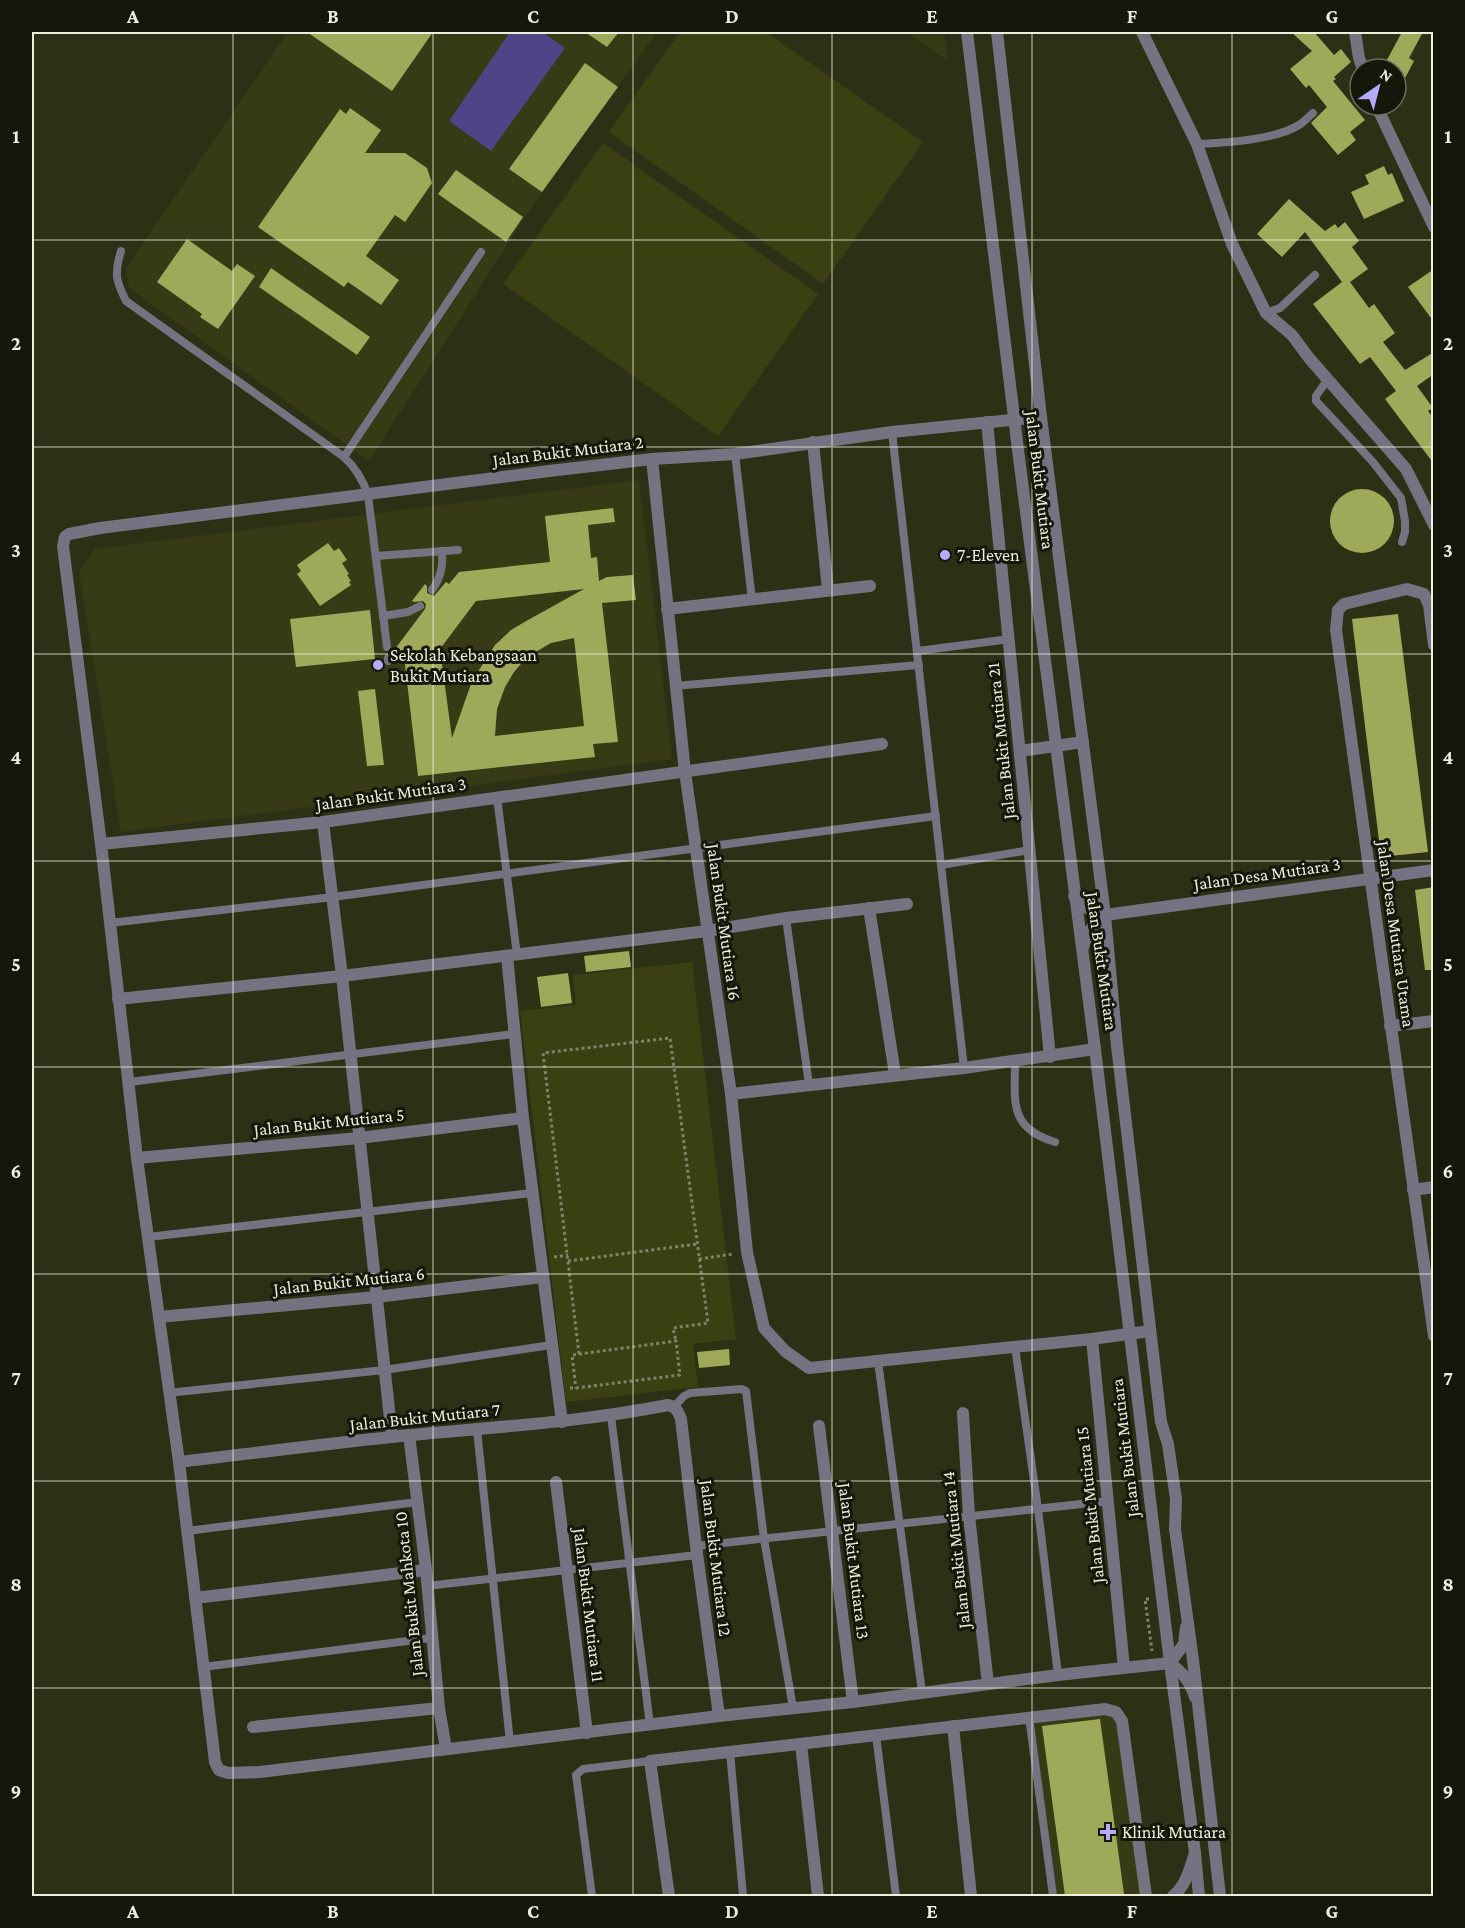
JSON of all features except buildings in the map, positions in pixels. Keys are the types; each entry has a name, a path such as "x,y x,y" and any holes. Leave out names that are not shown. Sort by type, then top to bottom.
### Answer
{"street":[{"name":"Jalan Bukit Mutiara","path":"998,32 1041,417 1105,915 1117,1046 1161,1422 1168,1444 1176,1499 1175,1529 1199,1707 1220,1896"},
{"path":"1142,32 1197,144 1232,244 1266,314 1292,335 1406,469 1434,525"},
{"path":"1356,32 1359,57"},
{"name":"Jalan Bukit Mutiara","path":"968,34 1014,420 1095,1049 1199,1896"},
{"path":"1382,117 1434,227"},
{"name":"Jalan Bukit Mutiara 2","path":"101,844 63,546 65,537 69,534 100,528 652,459 735,454 892,432 1041,417"},
{"name":"Jalan Bukit Mutiara 21","path":"987,422 1050,1057"},
{"path":"813,442 828,590"},
{"name":"Jalan Bukit Mutiara 16","path":"652,459 685,772 731,1094 747,1252 764,1328 785,1351 809,1368 878,1361"},
{"path":"668,609 870,586"},
{"name":"Jalan Desa Mutiara Utama","path":"1434,645 1429,605 1425,594 1407,589 1344,604 1338,610 1335,618 1434,1336"},
{"path":"1020,751 1083,742"},
{"name":"Jalan Bukit Mutiara 3","path":"101,844 323,822 882,744"},
{"path":"323,822 392,1437"},
{"path":"101,844 137,1158 187,1531 215,1762 216,1767 223,1773 260,1772 1170,1663 1191,1684 1199,1707"},
{"name":"Jalan Desa Mutiara 3","path":"1105,915 1434,870"},
{"path":"1074,896 1093,913 1105,915"},
{"path":"118,999 342,976 907,904"},
{"path":"869,908 895,1074"},
{"path":"1082,951 1093,924 1105,915"},
{"path":"512,955 514,1034 542,1277 562,1422"},
{"path":"1390,1026 1434,1021"},
{"path":"731,1094 964,1068 1095,1049"},
{"name":"Jalan Bukit Mutiara 5","path":"137,1158 359,1138 523,1118"},
{"path":"1413,1190 1434,1186"},
{"name":"Jalan Bukit Mutiara 6","path":"159,1317 376,1297 542,1277"},
{"path":"878,1361 1150,1331"},
{"name":"Jalan Bukit Mutiara 15","path":"1092,1339 1124,1668"},
{"name":"Jalan Bukit Mutiara 7","path":"178,1462 409,1435 562,1422 611,1416 668,1405 674,1407"},
{"name":"Jalan Bukit Mutiara 12","path":"674,1407 681,1419 719,1716"},
{"name":"Jalan Bukit Mutiara 14","path":"963,1413 969,1516 988,1684"},
{"name":"Jalan Bukit Mutiara 13","path":"819,1425 853,1702"},
{"name":"Jalan Bukit Mahkota 10","path":"409,1435 426,1570 439,1708 446,1749"},
{"name":"Jalan Bukit Mutiara 11","path":"556,1482 587,1733"},
{"path":"195,1598 426,1570"},
{"path":"1170,1663 1184,1644 1187,1614"},
{"path":"253,1728 439,1708"},
{"path":"669,1896 650,1761 1105,1709 1116,1712 1122,1721 1146,1896"},
{"path":"953,1726 971,1896"},
{"path":"801,1744 818,1896"},
{"path":"1173,1896 1179,1892 1186,1879 1195,1853"}],"lane":[{"path":"1197,144 1228,143 1279,133 1298,126 1313,113"},
{"path":"122,251 117,264 117,282 126,301 352,465 364,483 368,495 387,647"},
{"path":"344,457 481,252"},
{"path":"1266,314 1280,308 1315,275"},
{"path":"1328,379 1316,396 1316,401 1372,461 1401,498 1406,521 1402,542"},
{"path":"892,432 964,1068"},
{"path":"735,454 752,600"},
{"path":"376,556 458,550"},
{"path":"432,590 443,566 442,551"},
{"path":"383,616 408,612 420,606"},
{"path":"918,651 1010,639"},
{"path":"675,686 919,665"},
{"path":"497,797 512,955"},
{"path":"110,922 333,897 936,816"},
{"path":"941,865 1030,850"},
{"path":"786,918 809,1085"},
{"path":"129,1082 514,1034"},
{"path":"1015,1060 1016,1112 1024,1125 1042,1138 1055,1142"},
{"path":"148,1237 532,1193"},
{"path":"168,1393 384,1370 552,1346"},
{"path":"1015,1347 1058,1675"},
{"path":"878,1361 922,1692"},
{"path":"674,1407 690,1393 742,1389 748,1396 764,1539 793,1708"},
{"path":"611,1416 650,1725"},
{"path":"477,1430 510,1742"},
{"path":"427,1586 630,1563 764,1539 1108,1501"},
{"path":"187,1531 417,1502"},
{"path":"203,1667 431,1638"},
{"path":"1029,1717 1053,1896"},
{"path":"876,1735 896,1896"},
{"path":"730,1752 743,1896"},
{"path":"592,1896 576,1775 583,1769 650,1761"}],"path":[{"path":"579,1354 543,1053 670,1038 708,1323 673,1328 676,1341 680,1375 576,1388 572,1355 676,1341"},
{"path":"568,1261 697,1244"},
{"path":"699,1259 747,1252"},
{"path":"1145,1599 1153,1653"}],"shaded area":[{"path":"288,32 657,32 527,214 369,461 129,288 126,269"},
{"path":"510,32 542,32 565,48 491,151 449,121"},
{"path":"680,32 766,32 923,142 823,284 609,132"},
{"path":"906,32 944,32 948,61"},
{"path":"603,143 818,294 718,436 503,284"},
{"name":"Sekolah Kebangsaan Bukit Mutiara","path":"639,480 672,759 121,832 79,571 95,549"},
{"path":"692,962 736,1339 693,1344 698,1387 566,1402 520,1011 576,1005 573,975"},
{"path":"1123,1711 1128,1719 1152,1896 1055,1896 1033,1723"}],"place":[{"name":"7-Eleven","path":"945,555"},
{"name":"Sekolah Kebangsaan Bukit Mutiara","path":"378,665"},
{"name":"Klinik Mutiara","path":"1108,1832"}]}
